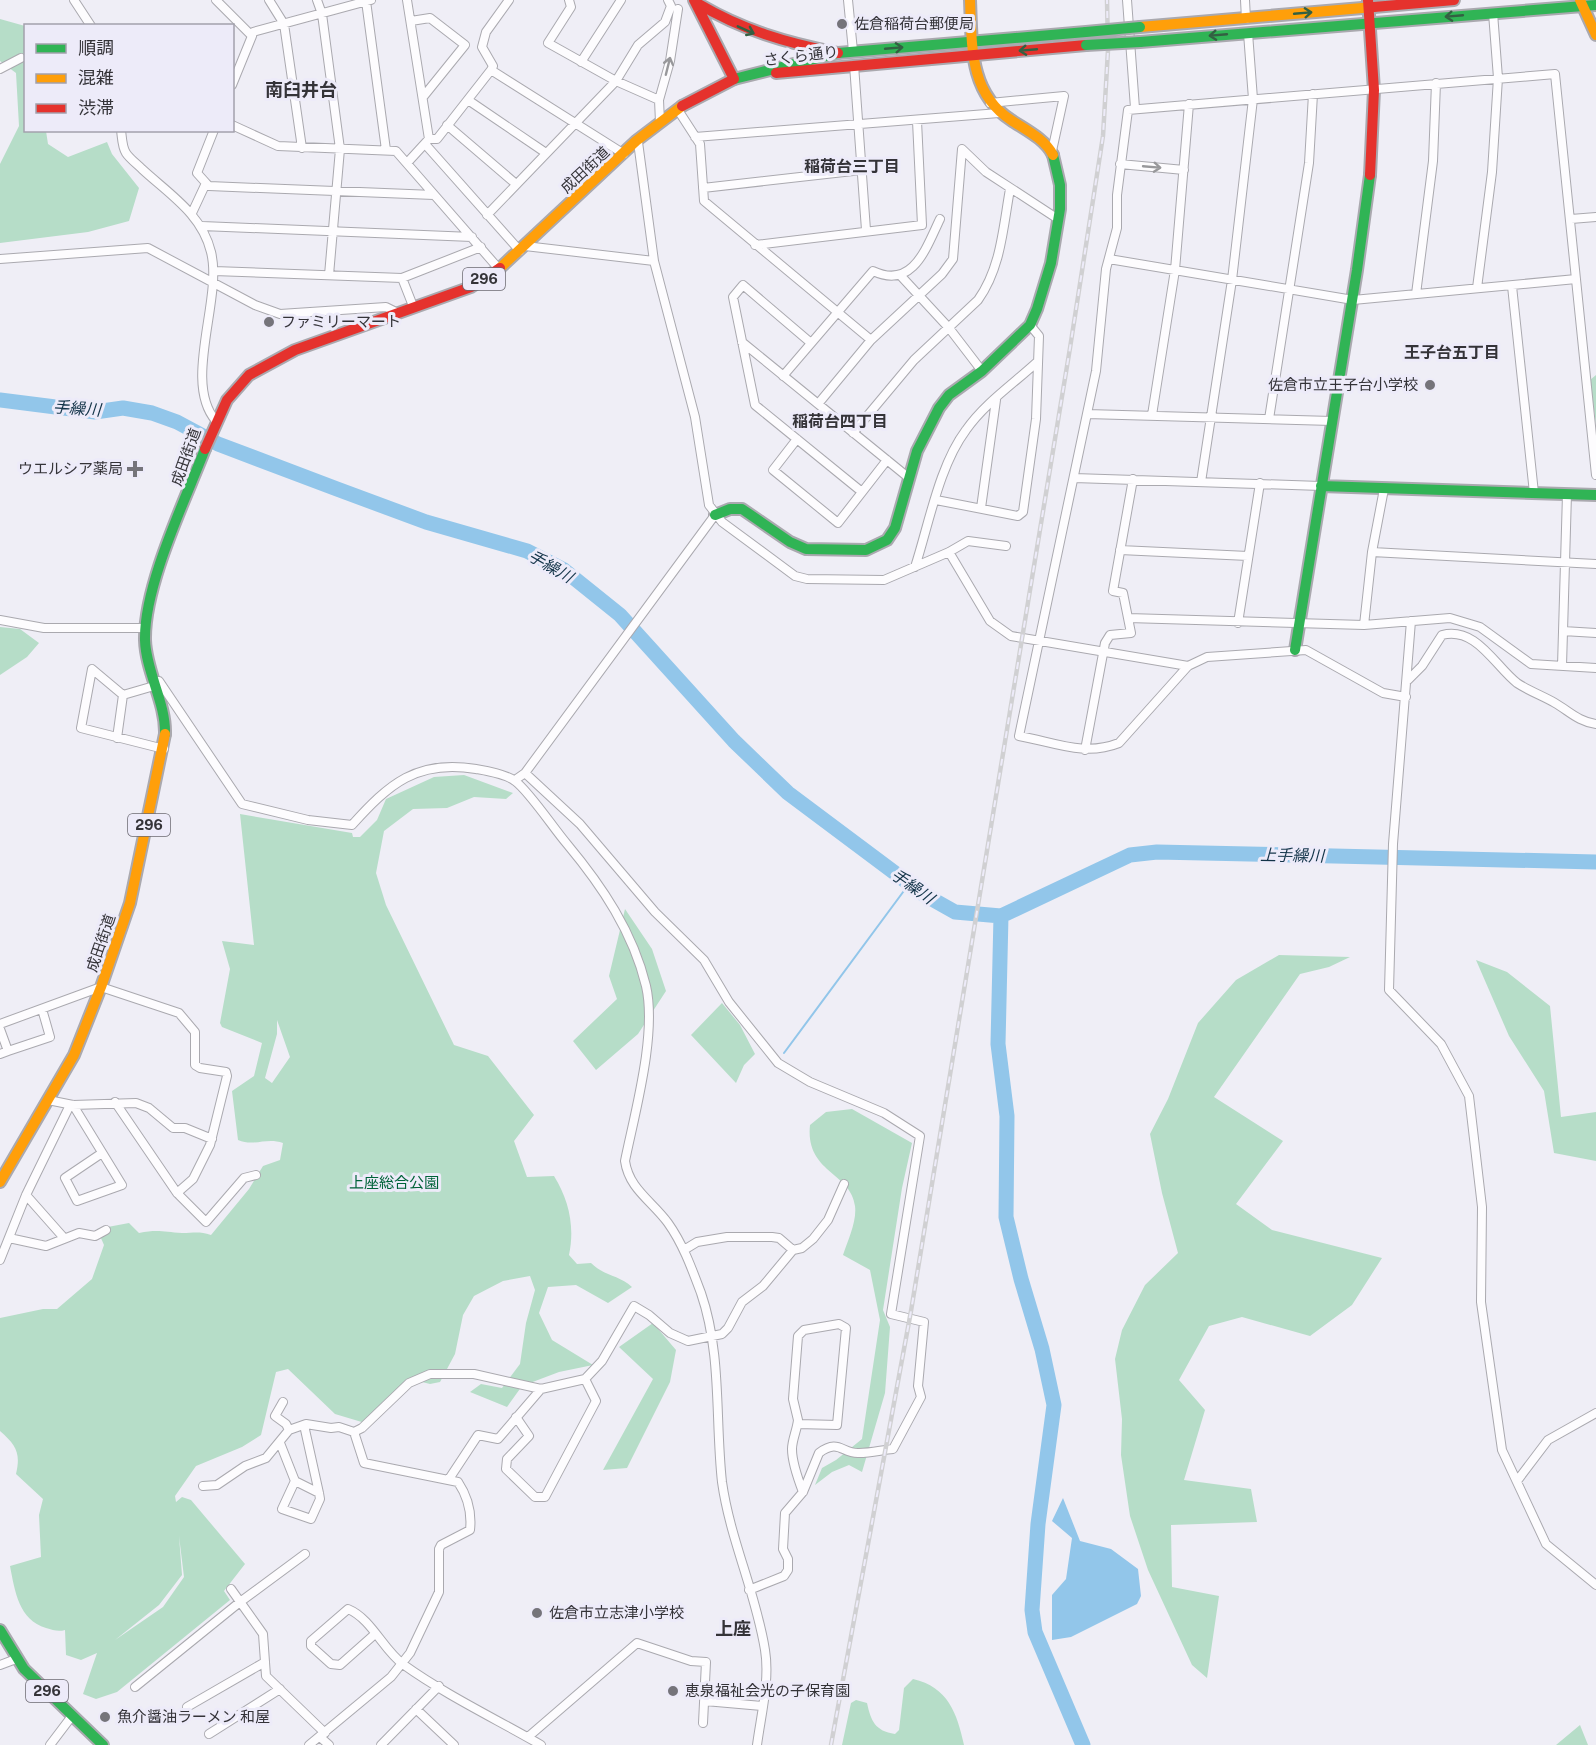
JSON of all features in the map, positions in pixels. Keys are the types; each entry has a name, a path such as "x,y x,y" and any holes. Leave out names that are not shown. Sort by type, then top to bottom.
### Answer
{"main road":[{"path":"715,515 730,509 742,509 790,542 806,549 866,550 876,547 887,540 895,528 917,450 939,408 949,395 982,370 1030,325 1045,291 1058,219 1061,182 1052,151 1034,133 999,113 980,88 970,0"},
{"name":"さくら通り","path":"734,79 853,51 1246,19 1369,4 1454,0"},
{"path":"696,3 742,29 763,37 838,53"},
{"path":"696,3 734,79"},
{"name":"さくら通り","path":"734,79 975,54 1493,13 1581,3 1596,5"},
{"path":"1581,3 1596,35"},
{"path":"1295,650 1353,300 1371,166 1377,89 1369,4"},
{"name":"成田街道","path":"0,1182 30,1126 74,1055 101,987 130,903 164,750 165,730 145,643 146,614 154,583 214,426 237,386 264,365 295,350 471,287 499,269 660,123 710,88 734,79"},
{"path":"1321,486 1596,495"},
{"name":"296","path":"0,1630 16,1659 103,1745"}],"street":[{"path":"74,0 90,24"},
{"path":"216,0 252,36"},
{"path":"269,0 284,24 302,148"},
{"path":"317,0 322,15 340,149 329,275"},
{"path":"407,0 423,97 427,142 487,214 522,249 654,261"},
{"path":"407,163 427,142 436,139 491,70 493,66 482,46 486,32 509,0"},
{"path":"569,0 570,7 548,43 616,81 659,100"},
{"path":"581,62 621,0"},
{"path":"848,0 853,51"},
{"path":"1127,0 1135,108"},
{"path":"1245,0 1246,19"},
{"path":"234,80 254,32 366,1 386,150"},
{"path":"672,5 696,3"},
{"path":"487,214 616,81 638,45 665,22 672,5"},
{"path":"660,123 659,100 670,61 672,5"},
{"path":"1477,288 1492,172 1498,78 1493,13"},
{"path":"411,21 430,18 465,45 423,97"},
{"path":"1201,482 1232,280 1253,99 1248,33"},
{"path":"0,69 21,58"},
{"path":"854,65 866,230"},
{"path":"491,70 624,154"},
{"path":"1406,697 1383,693 1312,651 1295,650 1207,657 1188,666 1119,743 1107,748 1071,750 1049,741 1019,736 1096,372 1109,259 1117,228 1120,164 1128,110 1555,74 1571,219 1575,279 1594,437 1596,475"},
{"path":"1416,294 1433,161 1436,83"},
{"path":"1269,419 1309,163 1313,94"},
{"path":"990,103 1064,96 1052,151"},
{"path":"468,100 546,153"},
{"path":"1152,415 1175,270 1189,104"},
{"path":"678,110 700,144 704,201 871,340"},
{"path":"695,137 999,113"},
{"path":"755,245 922,225 917,121"},
{"path":"447,125 516,184"},
{"path":"234,126 278,146 396,151 499,269"},
{"path":"121,132 125,152 192,213 202,226 209,242 214,271 204,391 206,410 214,426"},
{"path":"213,132 197,173 209,186 434,195"},
{"path":"638,142 654,261 695,417 709,505 715,515 795,576 807,579 884,580 949,552 968,541 1006,546"},
{"path":"818,405 871,340 942,274 953,259 962,148 986,172 1058,219"},
{"path":"1120,164 1184,170"},
{"path":"703,188 861,171"},
{"path":"192,213 206,183"},
{"path":"853,433 914,360 978,300 996,267 1010,189"},
{"path":"1571,219 1596,218"},
{"path":"783,376 873,270 884,276 900,275 921,260 940,219"},
{"path":"202,226 472,237"},
{"path":"214,271 402,278 481,247"},
{"path":"0,259 147,248 255,305 280,314 386,307 396,312"},
{"path":"1109,259 1353,300 1575,279"},
{"path":"900,275 949,328 982,370"},
{"path":"402,278 413,306"},
{"path":"811,343 743,285 733,297 754,405 862,492"},
{"path":"1512,286 1534,493"},
{"path":"936,500 1018,516 1023,512 1038,397 1036,363 1039,336 1030,325"},
{"path":"742,342 909,478"},
{"path":"915,567 948,461 957,444 971,423 1036,363"},
{"path":"1586,374 1596,373"},
{"path":"981,508 996,400"},
{"path":"1088,414 1332,421"},
{"path":"798,439 773,470 838,523 887,460"},
{"path":"1074,478 1321,486"},
{"path":"1085,750 1104,653 1110,635 1131,633 1123,593 1113,591 1132,479"},
{"path":"1238,623 1260,483"},
{"path":"1364,625 1372,552 1384,489"},
{"path":"1562,666 1567,494"},
{"path":"515,780 525,773 715,515"},
{"path":"1120,550 1248,556"},
{"path":"949,552 968,588 997,628 1011,636 1188,666"},
{"path":"1372,552 1596,564"},
{"path":"1128,618 1364,625 1460,619 1496,636 1522,660 1544,667 1596,668"},
{"path":"0,620 44,628 146,628"},
{"path":"1411,621 1393,844 1388,984 1392,996 1441,1044 1469,1095 1482,1207 1481,1302 1498,1434 1516,1481 1546,1544 1596,1586"},
{"path":"1563,632 1596,633"},
{"path":"1408,680 1422,666 1442,635 1450,633 1462,635 1485,648 1516,682 1562,707 1577,719 1596,724"},
{"path":"123,695 92,669 81,728 164,750"},
{"path":"123,695 159,681 242,804 308,820 352,825 377,797 434,766 466,767 515,780 606,894 636,953 646,987 649,1013 647,1040 625,1161 627,1174 637,1191 669,1224 684,1250 701,1294 713,1337 723,1484 765,1652 757,1745"},
{"path":"117,738 123,695"},
{"path":"525,773 580,824 655,912 704,960 729,1002 778,1064 810,1082 884,1113 920,1136 891,1314 924,1322 918,1386 921,1397 893,1449 856,1453 842,1446 825,1448 815,1460 803,1492 785,1513 782,1534 783,1549 788,1559 788,1570 784,1576 749,1590"},
{"path":"0,1024 101,987 179,1013 195,1032 195,1065 200,1068 226,1072 223,1098 220,1098 212,1139 193,1179 177,1193"},
{"path":"0,1029 4,1052 50,1037 42,1009"},
{"path":"48,1100 72,1105 136,1103 148,1108 173,1128 185,1128 212,1139"},
{"path":"115,1102 177,1193 206,1222 244,1178 256,1176"},
{"path":"72,1105 102,1153 122,1185 77,1201 65,1178 102,1153"},
{"path":"0,1260 26,1195 72,1105"},
{"path":"354,1432 383,1410 409,1383 430,1374 474,1374 541,1389 585,1378 607,1353 634,1306 649,1315 670,1333 688,1341 713,1337 728,1328 742,1302 763,1286 793,1250 802,1248 813,1239 833,1211 844,1184"},
{"path":"26,1195 64,1238"},
{"path":"9,1238 45,1246 79,1233 95,1236 106,1230"},
{"path":"684,1250 697,1242 727,1237 779,1238 793,1250"},
{"path":"798,1424 837,1425 846,1328 839,1324 804,1330 798,1336 793,1399 798,1424 791,1447 796,1474 803,1492"},
{"path":"516,1417 529,1436 507,1459 506,1469 535,1497 545,1497 596,1401 585,1378"},
{"path":"449,1479 478,1435 498,1439 541,1389"},
{"path":"283,1402 275,1416 286,1424 289,1430"},
{"path":"1516,1481 1548,1440 1596,1413"},
{"path":"203,1486 217,1485 245,1466 266,1458 289,1430 304,1425 339,1427 354,1432"},
{"path":"295,1482 282,1509 311,1519 320,1499 304,1425"},
{"path":"309,1745 402,1664 410,1653 439,1592 439,1549 441,1545 470,1530 470,1508 465,1492 458,1482 364,1463 354,1432"},
{"path":"280,1443 295,1482 319,1493"},
{"path":"135,1687 240,1602 305,1554"},
{"path":"231,1589 263,1634 266,1676 329,1745"},
{"path":"375,1634 340,1665 331,1664 311,1646 311,1641 348,1609 356,1612 402,1664 540,1745"},
{"path":"528,1737 637,1642 691,1661 706,1662 703,1724"},
{"path":"0,1665 16,1659"},
{"path":"187,1707 265,1662"},
{"path":"386,1743 439,1686"},
{"path":"209,1734 280,1689"},
{"path":"705,1701 762,1706"},
{"path":"416,1709 454,1745"},
{"path":"50,1745 72,1716"}],"green space":[{"path":"0,19 24,26 24,132 46,132 48,144 68,157 107,142 112,154 139,188 129,221 88,232 0,243 0,164 19,126 16,73 0,61"},
{"path":"1596,375 1596,424 1590,380"},
{"path":"0,627 20,629 39,643 27,657 0,675"},
{"name":"上座総合公園","path":"464,775 513,793 506,799 474,797 447,808 413,809 384,831 376,873 386,905 454,1045 488,1056 534,1115 514,1141 527,1177 554,1176 564,1195 571,1224 569,1255 577,1264 591,1263 601,1271 632,1287 608,1303 576,1285 548,1287 539,1313 552,1340 593,1365 559,1372 522,1386 507,1407 470,1392 481,1384 502,1388 520,1364 526,1323 535,1290 530,1276 503,1281 474,1296 463,1315 455,1354 440,1382 430,1384 414,1380 365,1423 335,1414 288,1369 276,1372 261,1435 242,1447 196,1466 175,1496 176,1502 182,1497 191,1500 245,1564 224,1591 230,1600 117,1692 96,1699 83,1694 97,1653 81,1660 66,1655 65,1630 46,1628 30,1619 20,1604 14,1586 10,1566 41,1557 39,1515 43,1499 16,1474 18,1460 16,1450 0,1431 0,1318 43,1309 57,1309 92,1279 104,1245 97,1229 129,1223 139,1233 156,1231 211,1235 249,1189 263,1166 280,1160 283,1143 271,1141 249,1143 238,1140 232,1091 254,1076 262,1043 222,1027 220,1023 230,969 222,941 254,945 240,814 352,833 353,837 360,837 377,820 386,799 434,777","holes":["277,1020 290,1057 272,1083 265,1078 277,1034","179,1536 184,1577 163,1607 115,1640 159,1605 182,1575"]},
{"path":"625,909 652,949 666,991 638,1034 596,1070 573,1041 617,999 609,976"},
{"path":"1279,955 1350,957 1329,967 1300,974 1214,1097 1283,1141 1236,1204 1272,1230 1382,1258 1352,1305 1310,1336 1242,1317 1209,1326 1179,1380 1205,1410 1184,1480 1251,1489 1257,1522 1171,1525 1172,1587 1219,1596 1207,1678 1192,1665 1148,1570 1130,1516 1121,1455 1122,1419 1115,1359 1122,1330 1145,1285 1178,1253 1162,1193 1150,1134 1168,1099 1198,1023 1236,980"},
{"path":"1476,960 1507,972 1550,1006 1561,1117 1596,1112 1596,1161 1554,1153 1544,1091 1509,1036"},
{"path":"722,1003 740,1025 755,1054 744,1065 736,1083 691,1035"},
{"path":"852,1109 912,1143 902,1188 883,1310 890,1327 885,1393 862,1472 849,1465 832,1472 815,1485 822,1468 862,1439 880,1320 870,1270 843,1255 855,1218 852,1195 846,1186 821,1163 810,1141 810,1125 826,1112"},
{"path":"653,1323 676,1350 670,1382 627,1468 603,1470 653,1379 619,1347"},
{"path":"913,1679 935,1688 943,1695 954,1712 964,1745 842,1745 851,1703 856,1700 867,1703 872,1720 878,1728 895,1734 899,1730 904,1688"},
{"path":"1580,1725 1588,1745 1556,1745"}],"water":[{"path":"1063,1498 1080,1541 1111,1549 1138,1569 1141,1596 1137,1604 1071,1637 1052,1640 1052,1595 1066,1579 1072,1538 1052,1521"}],"waterway":[{"name":"手繰川","path":"0,400 95,412 123,408 152,413 177,422 218,444 426,522 527,551 564,570 620,615 734,741 788,793 923,894 955,912 1001,916"},
{"name":"上手繰川","path":"1001,916 1130,855 1157,852 1596,862"},
{"path":"784,1053 909,884"},
{"path":"1001,916 998,1044 1007,1116 1006,1217 1021,1279 1042,1349 1054,1405 1038,1524 1032,1610 1035,1632 1083,1745"}],"railway":[{"path":"831,1745 911,1311 1070,348 1103,136 1108,50 1107,0"}],"traffic: fast":[{"path":"1140,42 1596,5"},
{"path":"1086,32 1140,27"},
{"path":"734,79 838,53 1086,32"},
{"path":"1086,45 1140,42"},
{"path":"715,515 730,509 742,509 790,542 806,549 866,550 887,540 895,528 917,451 939,408 949,395 982,371 1030,325 1037,309 1051,263 1060,209 1060,185 1053,155"},
{"path":"1295,650 1357,270 1370,175"},
{"path":"165,734 162,711 146,652 146,618 167,544 205,449"},
{"path":"1321,486 1596,495"},
{"path":"0,1630 24,1669 103,1745"}],"traffic: slow":[{"path":"970,0 975,67 987,96 997,109 1040,140 1053,155"},
{"path":"1580,0 1596,35"},
{"path":"1140,27 1374,7"},
{"path":"500,268 636,141 682,106"},
{"path":"0,1182 74,1055 101,987 130,903 165,734"}],"traffic: jam":[{"path":"682,106 734,79 694,0"},
{"path":"1368,0 1374,90 1370,175"},
{"path":"1374,7 1454,0"},
{"path":"697,3 748,28 801,45 838,53"},
{"path":"776,73 1086,45"},
{"path":"205,449 227,400 249,375 295,350 471,287 500,268"}],"place":[{"name":"佐倉稲荷台郵便局","path":"842,24"},
{"name":"ファミリーマート","path":"269,322"},
{"name":"佐倉市立王子台小学校","path":"1430,385"},
{"name":"ウエルシア薬局","path":"135,469"},
{"name":"佐倉市立志津小学校","path":"537,1613"},
{"name":"恵泉福祉会光の子保育園","path":"673,1691"},
{"name":"魚介醤油ラーメン 和屋","path":"105,1717"}],"district":[{"name":"南臼井台","path":"301,90"},
{"name":"稲荷台三丁目","path":"852,166"},
{"name":"王子台五丁目","path":"1452,352"},
{"name":"稲荷台四丁目","path":"840,421"},
{"name":"上座","path":"733,1629"}]}
